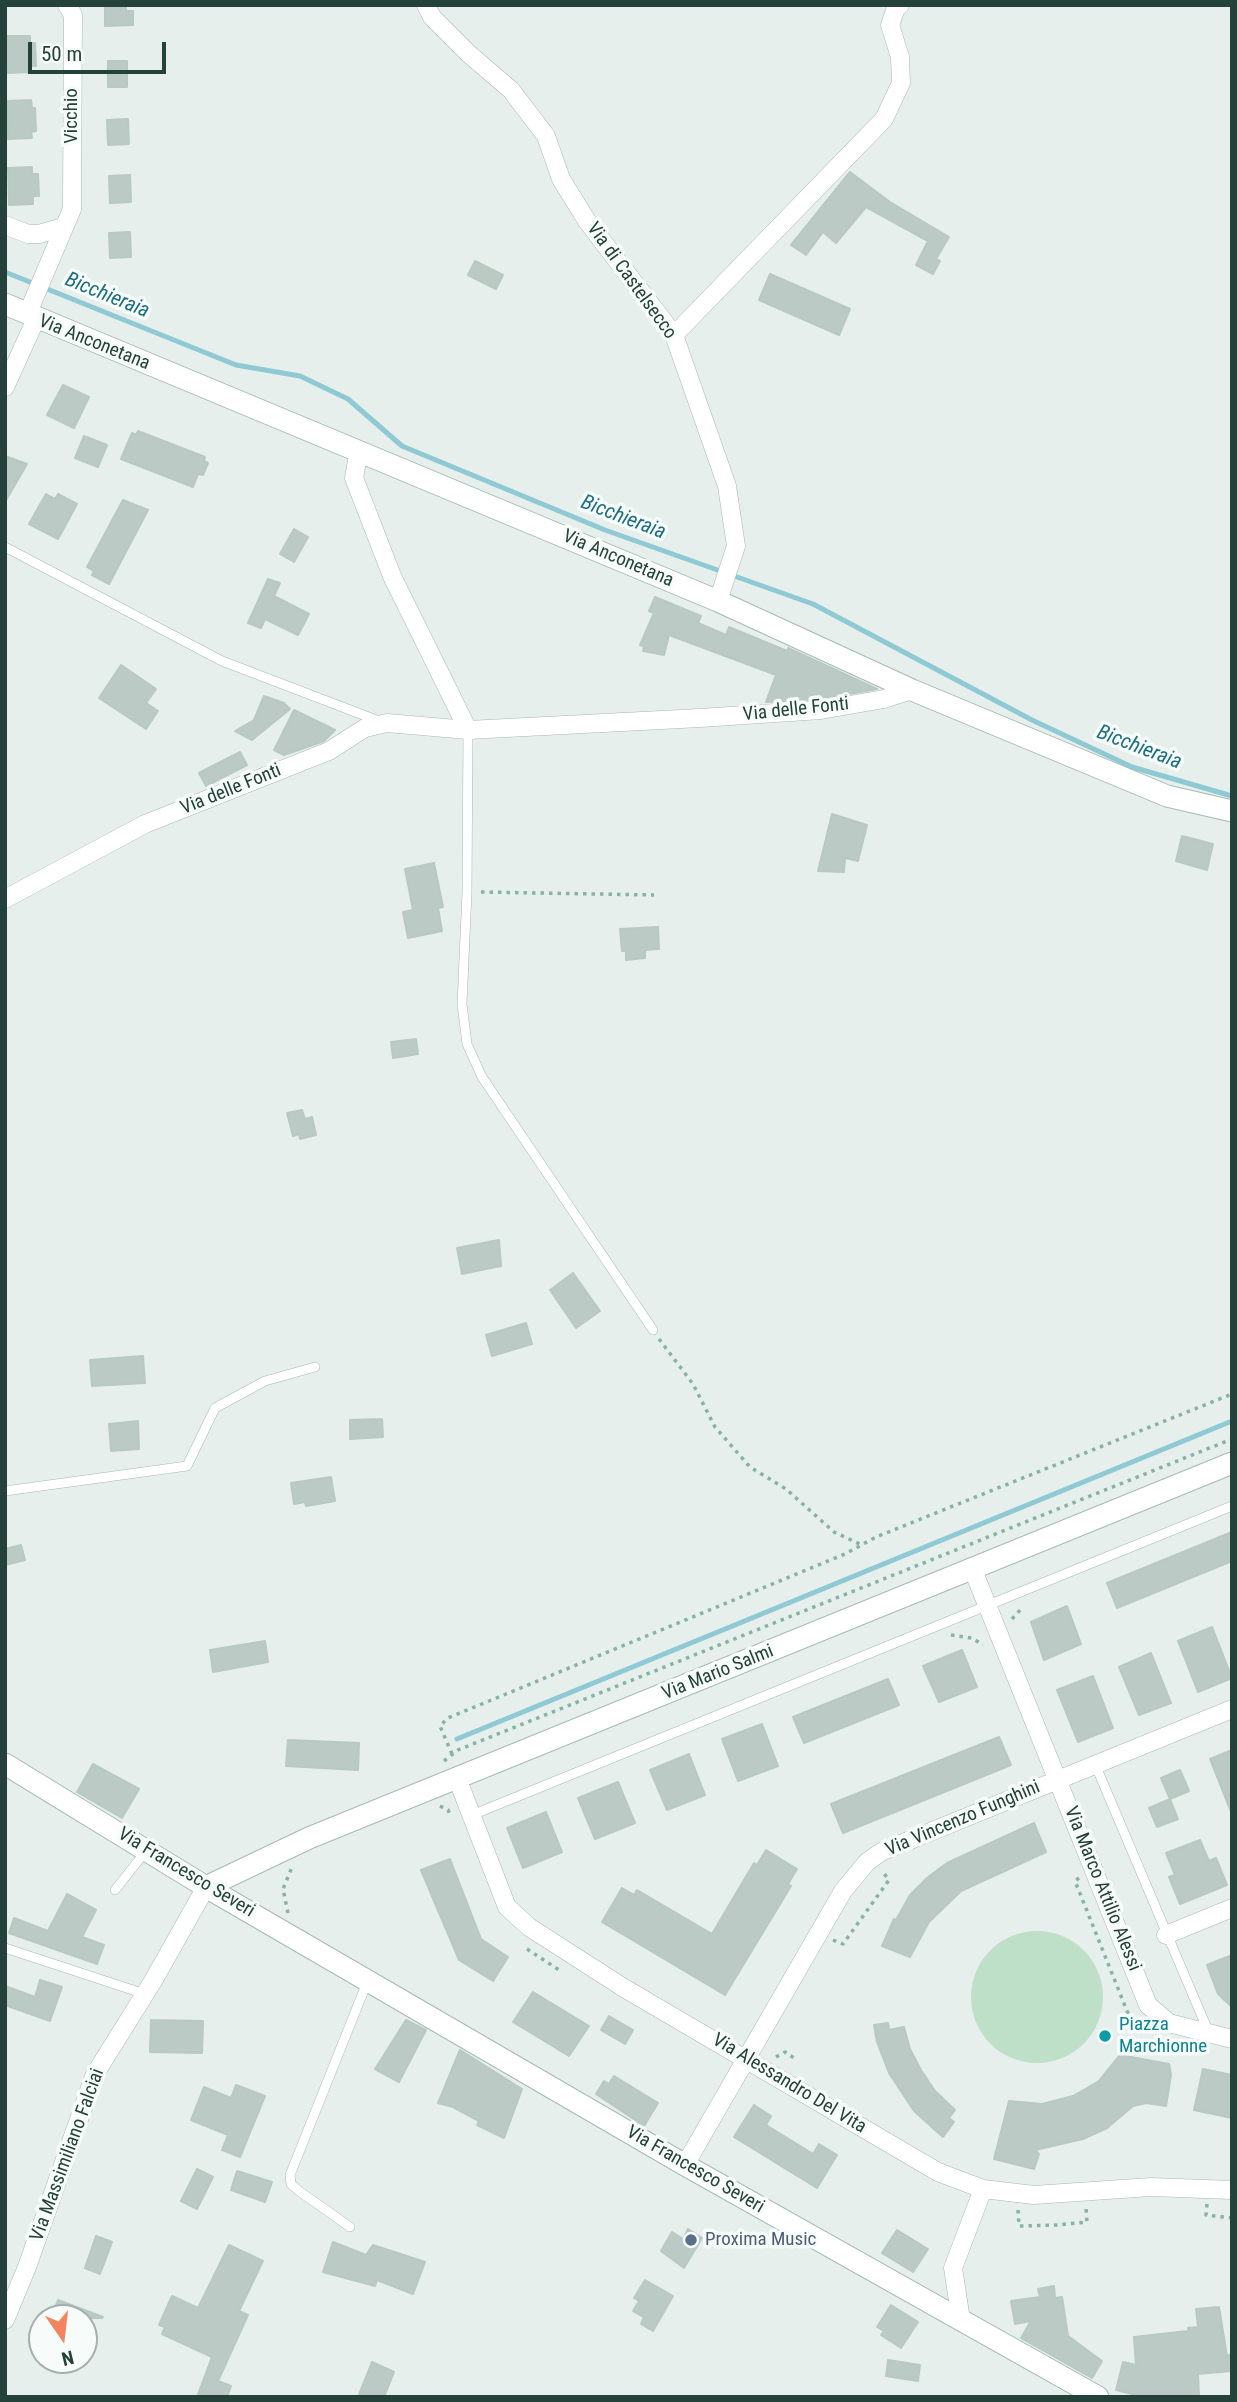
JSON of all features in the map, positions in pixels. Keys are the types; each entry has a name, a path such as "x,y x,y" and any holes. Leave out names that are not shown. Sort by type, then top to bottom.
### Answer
{"street":[{"name":"Vicchio","path":"5,387 43,276 72,209 73,15 67,5"},
{"name":"Via di Castelsecco","path":"426,5 432,17 469,54 512,90 546,136 561,178 587,221 674,335 727,486 735,550 721,594"},
{"path":"674,335 884,119 901,83 900,57 890,25 896,8 900,5"},
{"path":"5,225 28,234 64,227"},
{"name":"Via Anconetana","path":"5,304 32,312 359,450 721,594 912,690 1167,796 1232,811"},
{"path":"359,450 354,478 392,576 468,730"},
{"name":"Via delle Fonti","path":"5,899 145,824 329,751 365,729 387,723 468,730 821,710 884,699 912,690"},
{"name":"Via Mario Salmi","path":"206,1887 309,1838 443,1790 1232,1463"},
{"name":"Via Marco Attilio Alessi","path":"973,1570 1148,2005 1169,2023 1232,2039"},
{"name":"Via Vincenzo Funghini","path":"685,2165 843,1891 867,1862 881,1852 1232,1709"},
{"name":"Via Francesco Severi","path":"5,1763 206,1887 369,1979 685,2165 1098,2397"},
{"name":"Via Alessandro Del Vita","path":"443,1790 472,1815 507,1907 529,1927 624,1988 938,2172 983,2189 1034,2195 1151,2187 1232,2190"},
{"name":"Via Massimiliano Falciai","path":"5,2320 27,2267 95,2074 145,1994 206,1887"},
{"path":"1166,1934 1232,1908"},
{"path":"961,2320 953,2268 983,2189"}],"lane":[{"path":"5,547 222,661 360,716 387,723"},
{"path":"468,730 467,892 462,1004 467,1044 482,1077 653,1330"},
{"path":"5,1491 187,1466 215,1408 265,1381 316,1367"},
{"name":"Via Mario Salmi","path":"472,1815 1232,1506"},
{"path":"1095,1764 1210,2035"},
{"path":"115,1890 147,1850"},
{"path":"5,1948 145,1994"},
{"path":"350,2227 299,2191 291,2184 290,2175 369,1979"}],"path":[{"path":"467,892 653,895"},
{"path":"664,1346 692,1384 715,1427 750,1467 786,1489 834,1532 862,1545"},
{"path":"452,1754 440,1726 448,1718 1232,1394"},
{"path":"453,1820 448,1810 440,1769 452,1754 1232,1439"},
{"path":"1011,1623 1020,1608 1032,1603"},
{"path":"939,1640 951,1635 965,1636 978,1641 988,1651"},
{"path":"291,1919 284,1889 289,1872 300,1860"},
{"path":"832,1940 844,1944 889,1880 881,1869 892,1864"},
{"path":"1075,1868 1079,1879 1075,1881 1127,2011 1132,2020 1140,2015"},
{"path":"523,1946 568,1975"},
{"path":"769,2058 774,2062 785,2052 794,2057"}],"green space":[{"path":"1037,1931 1062,1936 1084,1950 1098,1972 1103,1997 1098,2022 1084,2044 1062,2058 1037,2063 1012,2058 990,2044 976,2022 971,1997 976,1972 990,1950 1012,1936"}],"building":[{"path":"105,5 126,5 126,11 133,11 133,25 105,26"},
{"path":"5,36 30,36 30,43 35,43 36,66 30,66 31,72 7,73"},
{"path":"108,61 127,61 127,87 108,87"},
{"path":"31,100 32,108 35,108 36,131 31,132 32,138 8,139 7,101"},
{"path":"128,119 129,144 108,145 107,120"},
{"path":"32,167 32,174 38,174 39,196 33,196 33,204 9,205 8,168"},
{"path":"850,172 890,202 949,237 936,259 940,261 933,274 916,265 928,241 866,207 836,243 823,232 806,255 791,245"},
{"path":"130,175 131,202 110,203 109,176"},
{"path":"130,232 131,257 110,258 109,233"},
{"path":"475,261 503,275 496,289 468,275"},
{"path":"770,274 850,309 839,335 759,300"},
{"path":"63,385 89,397 74,428 47,415"},
{"path":"138,431 205,457 204,461 208,463 203,475 198,474 193,487 121,459 132,433 136,435"},
{"path":"84,436 107,445 98,467 75,458"},
{"path":"5,456 27,464 5,502"},
{"path":"46,494 55,499 58,494 77,504 58,539 29,524"},
{"path":"123,500 148,510 109,584 92,575 94,571 87,567"},
{"path":"294,529 308,537 294,562 280,554"},
{"path":"268,579 280,583 274,596 309,614 298,635 265,619 261,628 248,623"},
{"path":"655,597 701,616 698,623 726,635 729,627 787,651 788,648 877,689 820,699 766,702 776,675 669,635 664,655 643,651 644,646 640,645 654,613 649,611"},
{"path":"121,665 156,689 146,703 158,711 146,729 99,698"},
{"path":"264,696 284,703 290,709 252,740 235,731 254,720"},
{"path":"294,710 335,730 324,741 284,755 274,750"},
{"path":"240,752 247,765 206,786 199,773"},
{"path":"832,814 867,825 858,861 845,858 844,872 818,871"},
{"path":"1182,836 1213,844 1207,870 1176,861"},
{"path":"434,863 443,907 438,908 442,931 408,938 403,912 413,910 405,869"},
{"path":"658,927 659,949 645,950 645,958 626,960 626,951 622,951 620,929"},
{"path":"416,1039 418,1054 393,1058 391,1042"},
{"path":"302,1110 305,1119 312,1117 316,1135 300,1139 299,1134 293,1136 287,1113"},
{"path":"499,1240 501,1266 462,1274 457,1248"},
{"path":"573,1273 600,1311 576,1328 550,1290"},
{"path":"526,1323 532,1344 492,1356 486,1335"},
{"path":"143,1356 145,1383 92,1386 90,1360"},
{"path":"382,1419 383,1437 350,1439 350,1420"},
{"path":"138,1421 139,1449 111,1451 109,1424"},
{"path":"331,1477 335,1501 306,1506 305,1502 294,1504 291,1483"},
{"path":"1232,1532 1232,1561 1117,1608 1107,1583"},
{"path":"21,1545 25,1560 5,1565 5,1549"},
{"path":"1067,1606 1081,1644 1044,1660 1031,1622"},
{"path":"1212,1627 1232,1678 1198,1692 1178,1641"},
{"path":"265,1641 268,1662 213,1672 210,1650"},
{"path":"962,1650 977,1687 939,1702 923,1666"},
{"path":"1151,1653 1171,1703 1139,1715 1119,1667"},
{"path":"1093,1676 1113,1728 1078,1742 1057,1690"},
{"path":"888,1679 899,1705 804,1743 793,1717"},
{"path":"762,1724 778,1766 738,1781 722,1739"},
{"path":"999,1737 1011,1765 843,1833 831,1804"},
{"path":"288,1740 359,1743 358,1770 286,1766"},
{"path":"1232,1750 1232,1812 1231,1812 1210,1759"},
{"path":"689,1754 705,1795 667,1810 650,1770"},
{"path":"93,1764 139,1789 122,1818 77,1792"},
{"path":"1180,1770 1189,1791 1170,1799 1161,1778"},
{"path":"618,1782 635,1823 595,1839 578,1798"},
{"path":"1170,1799 1178,1819 1157,1827 1149,1808"},
{"path":"546,1812 562,1852 523,1868 507,1828"},
{"path":"1034,1823 1046,1852 961,1891 929,1922 910,1957 882,1946 894,1919 896,1920 910,1895 928,1877 947,1863"},
{"path":"1200,1840 1209,1861 1216,1858 1227,1885 1180,1904 1169,1877 1175,1875 1166,1853"},
{"path":"766,1850 797,1869 788,1884 791,1886 725,1995 602,1922 622,1888 634,1895 637,1890 712,1934 754,1863 757,1865"},
{"path":"450,1859 481,1939 508,1957 493,1981 459,1960 421,1870"},
{"path":"67,1894 96,1910 82,1937 104,1945 97,1964 9,1933 14,1918 48,1931"},
{"path":"1232,1955 1232,2007 1218,1994 1207,1965"},
{"path":"40,1980 62,1987 50,2021 5,2005 5,1986 35,1997"},
{"path":"533,1992 589,2026 569,2056 513,2022"},
{"path":"609,2016 633,2030 625,2044 601,2030"},
{"path":"151,2020 203,2021 202,2053 150,2052"},
{"path":"406,2020 426,2030 399,2082 375,2069"},
{"path":"888,2023 889,2030 904,2027 910,2049 921,2070 935,2091 955,2110 949,2118 954,2122 943,2137 914,2111 889,2073 877,2042 874,2025"},
{"path":"460,2050 522,2089 504,2138 477,2125 479,2121 453,2107 438,2103"},
{"path":"1120,2055 1169,2064 1171,2075 1166,2106 1146,2103 1133,2106 1107,2128 1083,2139 1035,2150 1039,2154 1034,2169 994,2159 1009,2101 1042,2104 1073,2096 1099,2081"},
{"path":"1203,2069 1232,2075 1232,2118 1194,2110"},
{"path":"614,2076 658,2103 644,2126 596,2094 604,2081 609,2084"},
{"path":"236,2085 265,2096 240,2157 222,2150 228,2135 191,2120 204,2087 231,2098"},
{"path":"754,2105 771,2116 766,2125 813,2154 819,2144 837,2155 817,2188 734,2137"},
{"path":"197,2169 213,2177 197,2209 181,2201"},
{"path":"237,2171 272,2182 265,2202 231,2190"},
{"path":"688,2229 702,2238 684,2268 661,2251 672,2232 683,2239"},
{"path":"897,2230 928,2249 913,2272 882,2253"},
{"path":"96,2236 112,2242 100,2274 85,2268"},
{"path":"333,2242 366,2255 373,2245 425,2262 413,2294 377,2280 375,2286 323,2272"},
{"path":"229,2245 263,2261 239,2311 248,2315 218,2381 231,2386 227,2397 197,2397 212,2357 162,2334 165,2327 159,2325 172,2296 198,2308"},
{"path":"645,2280 673,2296 653,2331 641,2324 644,2317 633,2311 639,2301 634,2298"},
{"path":"1054,2286 1055,2298 1062,2297 1068,2336 1102,2361 1092,2378 1021,2338 1031,2321 1015,2324 1011,2301 1040,2297 1038,2289"},
{"path":"891,2305 918,2322 901,2348 881,2335 884,2331 877,2327"},
{"path":"1219,2307 1227,2356 1232,2354 1232,2371 1198,2374 1199,2397 1144,2397 1116,2390 1123,2362 1136,2365 1134,2337 1188,2331 1188,2328 1198,2327 1196,2309"},
{"path":"888,2360 920,2365 918,2381 886,2376"},
{"path":"372,2362 394,2372 384,2397 358,2397"}],"waterway":[{"name":"Bicchieraia","path":"5,272 236,365 300,376 348,399 402,446 605,530 813,604 1032,720 1132,767 1232,796"},
{"path":"457,1739 1232,1421"}],"place":[{"name":"Piazza Marchionne","path":"1105,2036"},
{"name":"Proxima Music","path":"691,2240"}]}
